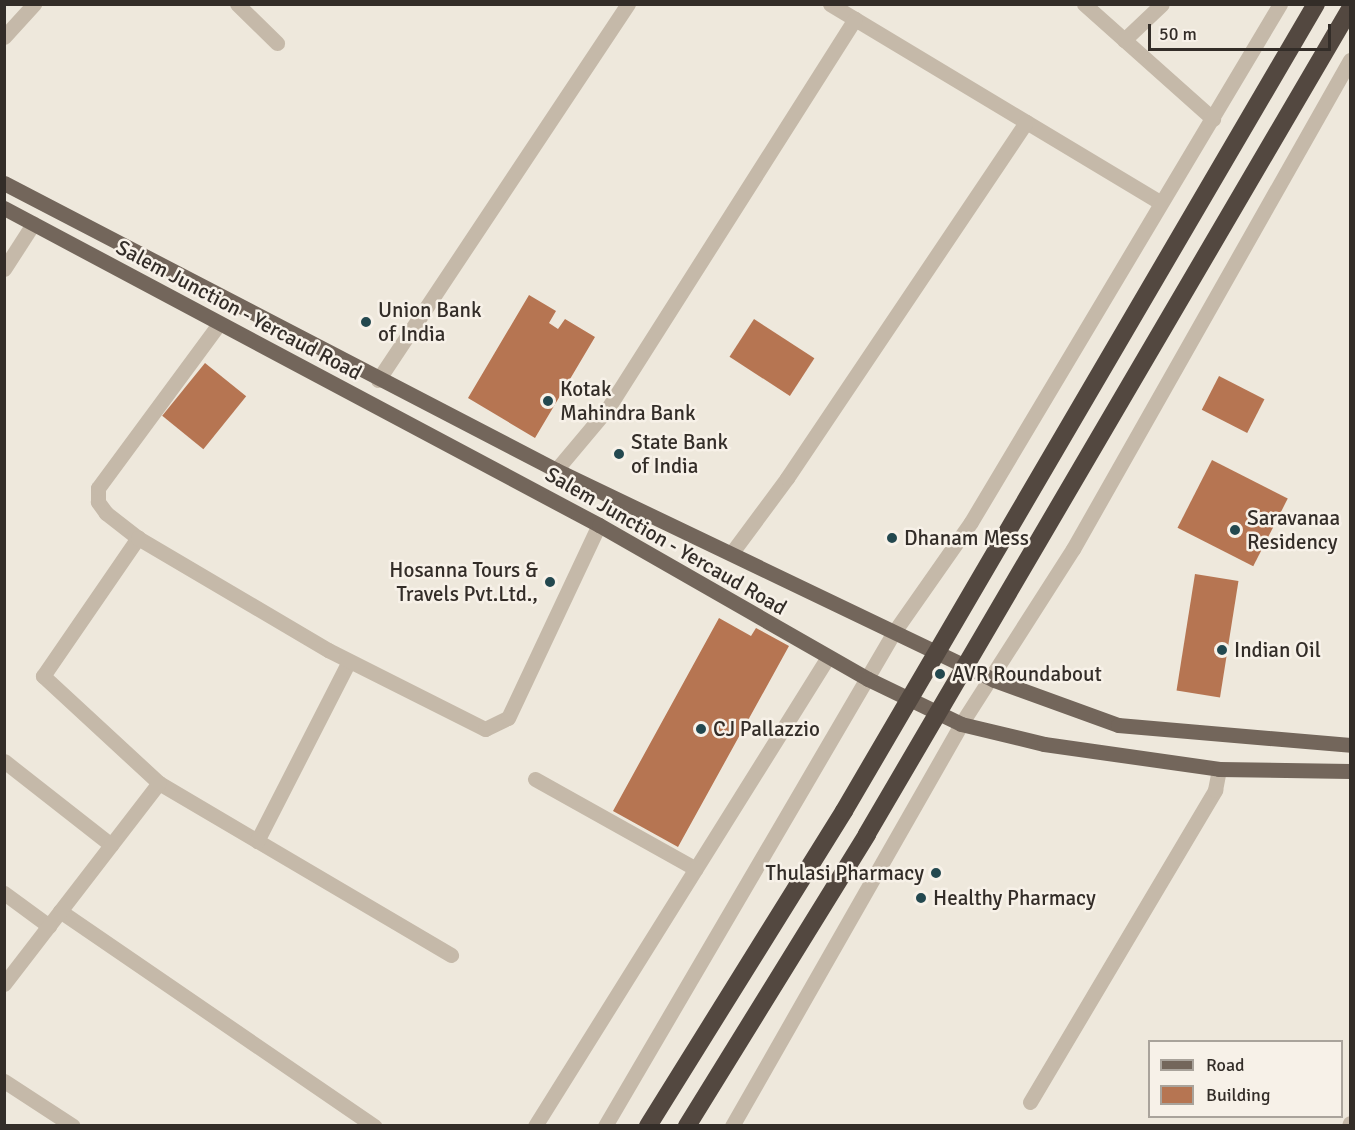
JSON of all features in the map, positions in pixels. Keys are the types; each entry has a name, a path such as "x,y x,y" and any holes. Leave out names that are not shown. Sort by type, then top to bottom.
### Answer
{"highway":[{"path":"648,1125 844,811 1316,4"},
{"path":"687,1125 867,834 1350,9"}],"main road":[{"path":"4,183 378,380 555,470 733,551 994,680 1118,725 1350,745"},
{"name":"Salem Junction - Yercaud Road","path":"4,208 218,325 599,525 868,679 961,724 1044,744 1219,769 1350,771"}],"street":[{"path":"4,37 34,4"},
{"path":"237,4 277,43"},
{"path":"378,380 628,4"},
{"path":"830,4 1160,202"},
{"path":"1084,4 1213,119"},
{"path":"1124,40 1162,4"},
{"path":"605,1125 894,632 971,522 1280,4"},
{"path":"555,470 608,408 855,19"},
{"path":"732,1125 961,724 994,680 1350,60"},
{"path":"733,551 787,478 1026,122"},
{"path":"4,269 33,224"},
{"path":"218,325 98,488 98,502 106,513 138,538 349,661 470,724 500,725 599,525"},
{"path":"138,538 43,676 159,783 451,955"},
{"path":"535,1125 828,657"},
{"path":"257,841 349,661"},
{"path":"4,761 111,845"},
{"path":"1030,1102 1215,790 1219,769"},
{"path":"535,779 696,869"},
{"path":"4,984 159,783"},
{"path":"4,893 49,926"},
{"path":"60,911 374,1125"},
{"path":"4,1081 73,1125"}],"building":[{"path":"529,295 556,311 549,323 558,329 565,319 595,337 535,438 468,398"},
{"path":"754,319 814,358 790,396 729,357"},
{"path":"205,363 246,396 203,449 162,416"},
{"path":"1219,376 1264,399 1247,433 1202,410"},
{"path":"1212,460 1288,499 1253,566 1177,528"},
{"path":"1195,574 1238,581 1220,697 1177,691"},
{"name":"CJ Pallazzio","path":"719,618 751,636 756,628 789,646 678,847 613,811"}],"place":[{"name":"Union Bank of India","path":"366,322"},
{"name":"Kotak Mahindra Bank","path":"548,401"},
{"name":"State Bank of India","path":"619,454"},
{"name":"Saravanaa Residency","path":"1235,530"},
{"name":"Dhanam Mess","path":"892,538"},
{"name":"Hosanna Tours & Travels Pvt.Ltd.,","path":"550,582"},
{"name":"Indian Oil","path":"1222,650"},
{"name":"AVR Roundabout","path":"940,674"},
{"name":"CJ Pallazzio","path":"701,729"},
{"name":"Thulasi Pharmacy","path":"936,873"},
{"name":"Healthy Pharmacy","path":"921,898"}]}
